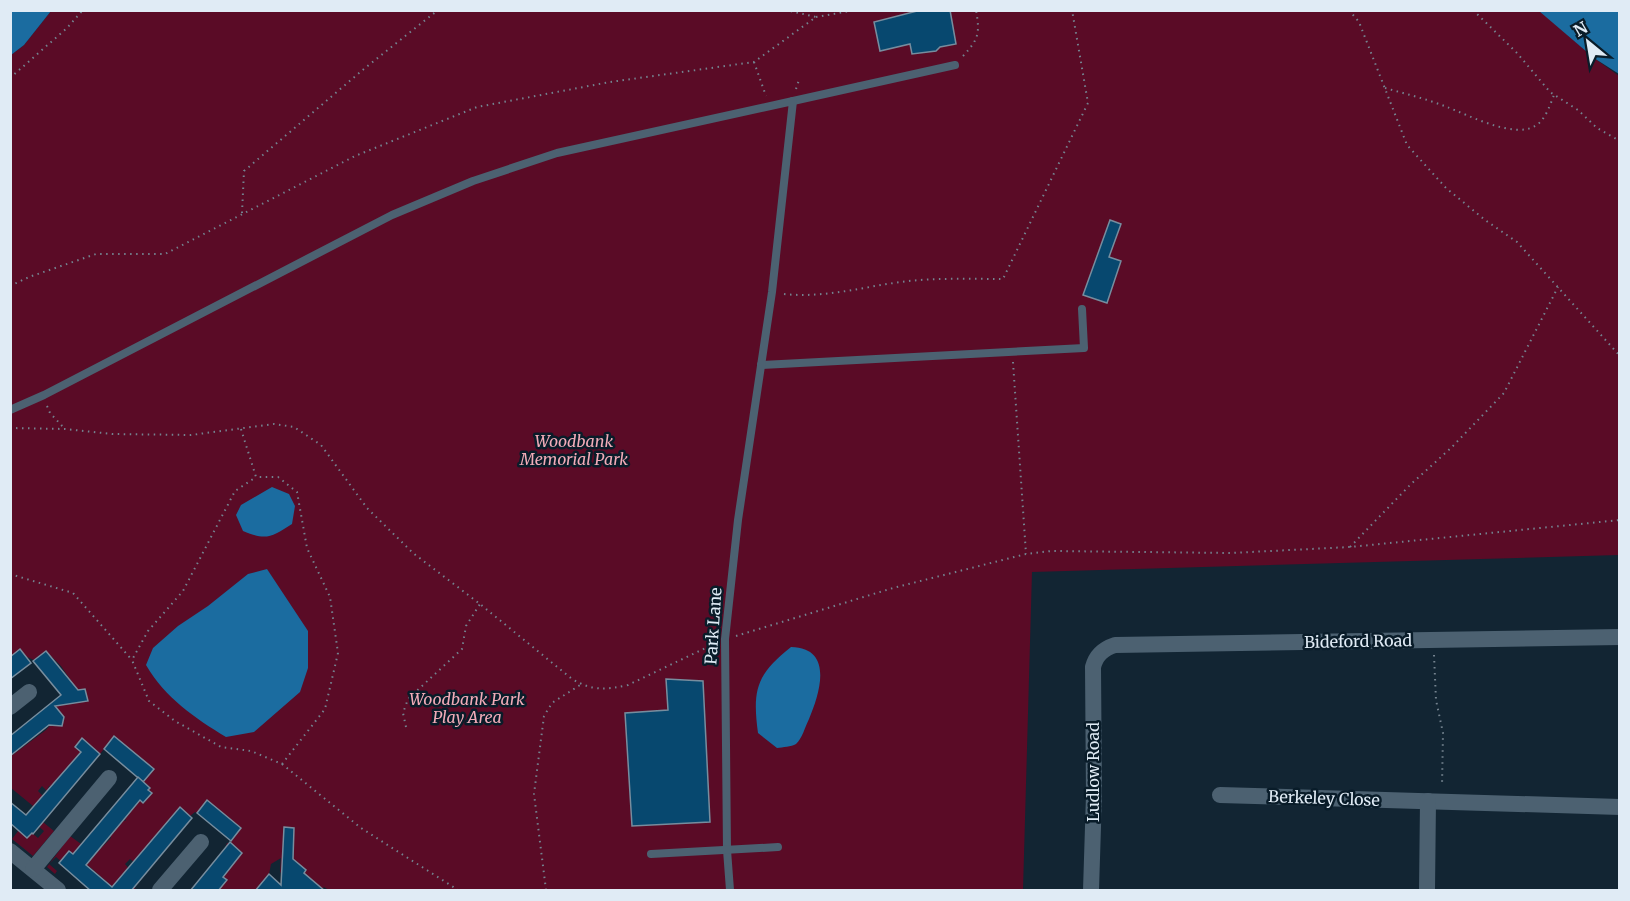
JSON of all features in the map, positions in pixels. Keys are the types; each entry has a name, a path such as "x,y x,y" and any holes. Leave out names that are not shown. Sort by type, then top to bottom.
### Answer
{"street":[{"name":"Bideford Road","path":"1098,654 1115,645 1620,637"},
{"name":"Ludlow Road","path":"1091,891 1094,795 1093,667 1098,654"},
{"path":"10,707 29,692"},
{"path":"33,869 109,778"},
{"name":"Berkeley Close","path":"1220,795 1620,807"},
{"path":"1427,891 1435,801"},
{"path":"160,891 201,842"},
{"path":"10,851 58,891"}],"lane":[{"path":"10,410 44,395 392,215 473,182 557,153 955,65"},
{"name":"Park Lane","path":"730,891 727,850 725,639 738,520 772,292 793,100"},
{"path":"761,365 1084,348 1082,309"},
{"path":"651,854 778,847"}],"path":[{"path":"10,78 67,28 83,10"},
{"path":"242,213 244,171 438,10"},
{"path":"786,10 816,17 856,10"},
{"path":"955,65 972,47 979,33 976,10"},
{"path":"772,292 828,294 865,286 921,280 1003,279 1088,103 1072,10"},
{"path":"1349,10 1359,22 1407,145 1446,188 1485,220 1517,242 1620,356"},
{"path":"1473,10 1517,53 1554,95 1578,110 1597,128 1620,141"},
{"path":"10,286 29,277 96,254 165,254 355,156 477,107 610,82 754,62 816,17"},
{"path":"754,62 769,106"},
{"path":"1385,88 1448,107 1483,123 1511,129 1531,128 1538,125 1554,95"},
{"path":"1350,547 1504,393 1558,287"},
{"path":"1013,351 1026,554"},
{"path":"44,395 50,413 65,429"},
{"path":"10,428 65,429 112,434 190,435 274,424 294,427 321,444 367,508 413,553 581,685 596,689 628,684 725,639 893,588 1026,554 1051,551 1231,553 1350,547 1620,520"},
{"path":"241,428 256,477"},
{"path":"132,660 148,631 183,591 236,491 256,477 278,477 297,492 307,548 330,597 338,653 325,709 282,764"},
{"path":"10,574 73,593 132,660 149,701 175,721 221,747 251,751 282,764 361,828 458,891"},
{"path":"406,727 403,712 408,699 462,649 466,626 480,604"},
{"path":"1434,640 1436,700 1443,733 1435,801"},
{"path":"546,891 534,794 543,716 552,703 581,685"}],"green space":[{"name":"Woodbank Memorial Park","path":"1539,10 1594,58 1619,76 1619,555 1032,572 1023,890 329,890 324,887 321,890 305,874 300,878 306,870 299,864 286,866 280,873 281,858 271,864 269,874 255,890 211,890 226,880 223,876 242,853 236,848 233,851 226,846 241,828 207,801 197,813 190,816 179,808 134,862 130,859 125,864 137,890 116,890 69,852 69,860 63,867 61,866 63,863 56,857 50,863 70,836 95,854 111,838 110,836 123,820 126,821 125,819 139,801 144,803 151,794 148,790 150,787 142,780 154,769 114,736 100,754 82,739 75,747 81,752 47,791 42,786 38,791 43,796 44,815 11,788 11,756 46,730 54,721 61,726 63,724 62,715 55,706 88,701 85,689 68,691 74,685 61,666 46,651 34,660 20,650 11,657 11,55 24,45 51,11"},
{"path":"33,814 54,831 33,856 12,839 19,830 27,837 32,833 38,838 44,831 29,818"},
{"path":"49,864 57,871 55,874 47,867"}],"water":[{"path":"11,10 51,11 24,45 11,55"},
{"path":"1539,11 1619,11 1619,74 1594,58"},
{"path":"272,487 289,494 295,506 292,524 279,532 263,537 243,531 236,515 241,505"},
{"path":"267,569 308,631 308,668 300,692 254,732 226,737 192,715 171,697 146,665 153,648 178,626 208,606 248,574"},
{"path":"791,647 805,649 814,655 820,674 819,685 817,697 800,739 794,745 777,748 758,733 757,694 764,674"}],"building":[{"path":"921,10 950,10 956,44 940,47 936,51 912,54 910,44 880,51 874,22"},
{"path":"1110,220 1121,224 1109,257 1121,261 1107,303 1083,295"},
{"path":"20,649 31,663 10,679 10,657"},
{"path":"46,651 78,690 85,689 88,701 55,706 64,717 62,726 49,725 10,756 10,736 61,695 33,661"},
{"path":"666,679 703,681 710,822 632,826 625,713 668,710"},
{"path":"114,736 154,769 143,782 104,749"},
{"path":"82,738 100,754 33,834 27,838 10,823 10,802 26,815 81,752 75,747"},
{"path":"138,777 152,793 143,803 140,800 86,865 112,887 180,807 192,818 131,891 91,891 59,863 69,851 73,854"},
{"path":"207,800 241,828 231,841 197,813"},
{"path":"284,827 294,828 293,859 306,870 304,873 325,891 255,891 269,874 281,885"},
{"path":"230,842 242,853 223,877 227,880 218,891 190,891"}],"park label":[{"name":"Woodbank Park Play Area","path":"467,708"}]}
